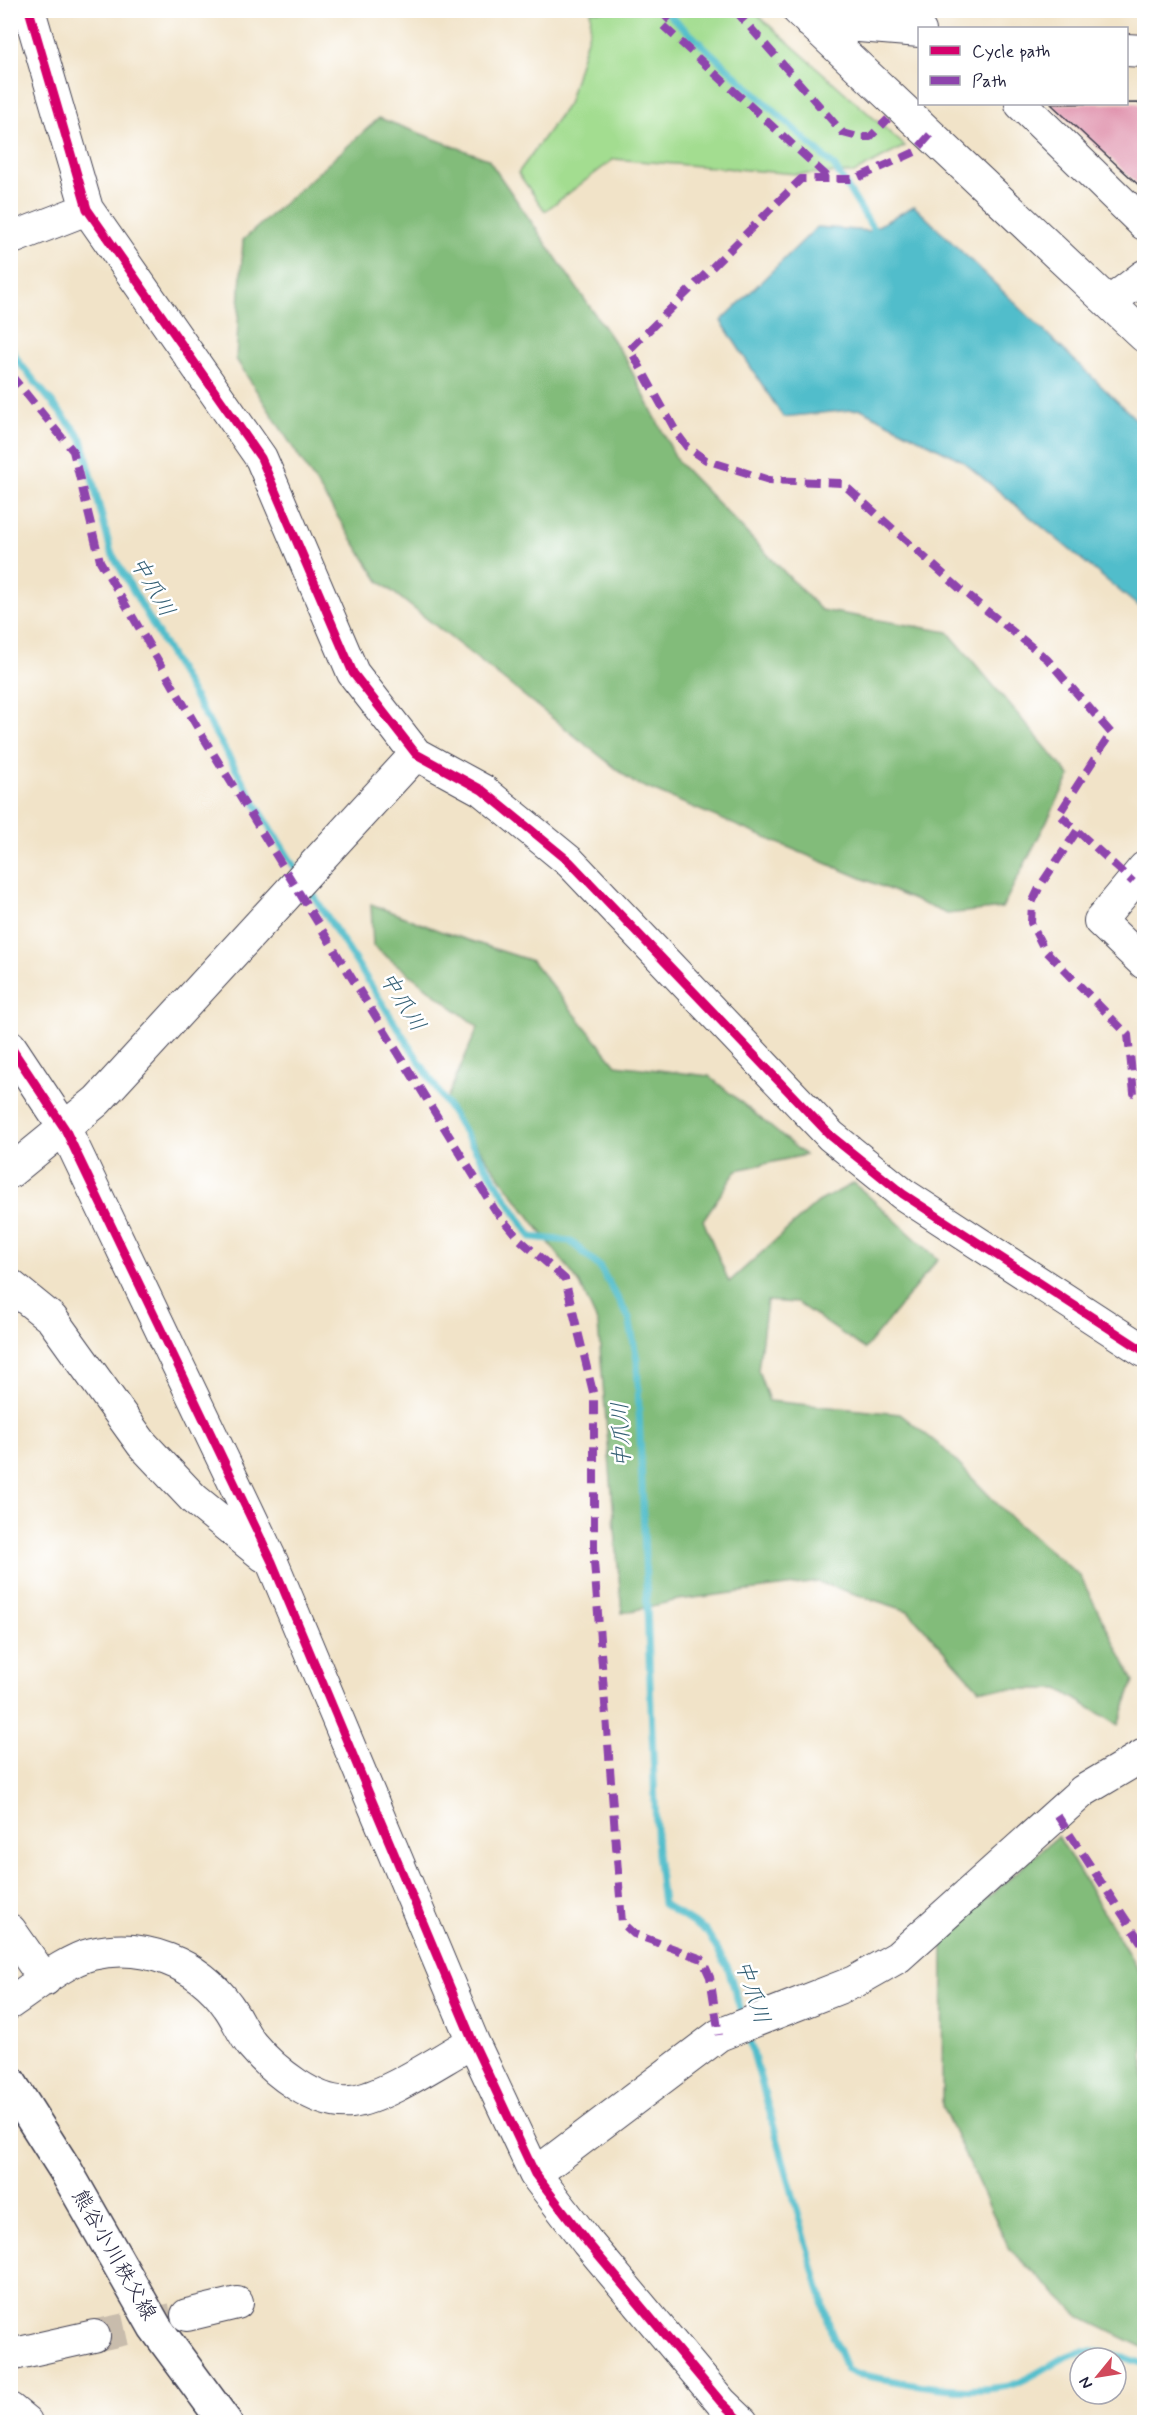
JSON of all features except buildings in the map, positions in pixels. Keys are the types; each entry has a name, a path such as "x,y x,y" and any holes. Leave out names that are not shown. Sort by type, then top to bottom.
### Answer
{"main road":[{"name":"熊谷小川秩父線","path":"10,2083 66,2171 155,2327 225,2422"}],"street":[{"path":"29,10 87,209 261,458 353,673 416,754 482,790 570,862 741,1045 831,1136 903,1194 1144,1351"},
{"path":"804,16 918,31"},
{"path":"804,16 1144,336"},
{"path":"1128,50 1144,51"},
{"path":"1022,105 1144,224"},
{"path":"10,239 87,209"},
{"path":"1109,303 1144,276"},
{"path":"10,1172 97,1101 416,754"},
{"path":"1144,868 1100,921 1144,963"},
{"path":"10,1046 65,1129 272,1562 473,2042 535,2174 587,2242 721,2402 742,2422"},
{"path":"10,1285 52,1320 142,1444 164,1468 194,1499 272,1562"},
{"path":"535,2174 718,2035 854,1982 898,1957 1083,1791 1144,1755"},
{"path":"10,1930 45,1980"},
{"path":"10,2003 75,1961 91,1954 142,1952 171,1959 198,1976 227,2004 252,2045 292,2081 322,2100 351,2102 381,2093 473,2042"},
{"path":"187,2315 237,2303"},
{"path":"10,2355 94,2336"},
{"path":"10,2409 26,2422"}],"green space":[{"path":"591,11 753,11 905,146 854,173 797,174 614,159 545,211 518,173 568,104 590,28"},
{"path":"379,118 488,159 625,358 678,462 821,610 948,632 1070,776 1002,908 947,914 633,782 379,581 236,359 243,240"},
{"path":"371,904 440,931 532,961 616,1065 709,1076 805,1155 737,1170 703,1220 729,1282 818,1202 854,1183 938,1259 865,1349 797,1303 767,1301 758,1370 769,1401 900,1414 942,1447 1012,1519 1080,1576 1134,1681 1118,1725 1059,1689 979,1689 908,1611 818,1582 678,1600 622,1613 598,1324 580,1284 445,1103 478,1027 373,946"},
{"path":"1058,1836 1140,1973 1144,1974 1144,2348 1080,2317 1010,2250 942,2106 943,1937"}],"water":[{"path":"914,206 1144,427 1144,611 961,460 861,409 783,417 721,321 817,227 869,231"}],"waterway":[{"path":"664,10 834,166 877,235"},
{"name":"中爪川","path":"10,345 18,361 82,439 111,552 257,806 297,871"},
{"name":"中爪川","path":"307,885 531,1237 570,1241 599,1266 629,1318 637,1360 657,1854 663,1904 707,1932 728,1968 743,2018"},
{"name":"中爪川","path":"747,2031 831,2331 847,2370 856,2374 910,2384 947,2389 984,2389 1002,2387 1024,2380 1065,2357 1082,2352 1106,2353 1144,2364"}],"tunnel":[{"path":"94,2336 177,2318"}],"marked path":[{"path":"675,10 661,24 830,179"},
{"path":"735,10 843,133 870,137 888,119"},
{"path":"930,135 915,152 855,179 801,179 630,349 687,447 706,460 769,480 842,483 960,589 1047,659 1111,733 1059,814 1133,882"},
{"path":"10,374 73,451 100,561 200,732 495,1210 518,1238 565,1279 594,1396 594,1562 622,1923 634,1934 702,1959 710,1977 719,2035"},
{"path":"1077,831 1040,886 1032,903 1031,923 1044,949 1128,1035 1134,1093 1144,1098"},
{"path":"1057,1815 1144,1947"}],"cycle path":[{"path":"29,10 87,209 261,458 353,673 416,754 482,790 570,862 831,1136 903,1194 1144,1351"},
{"path":"10,1046 65,1129 272,1562 473,2042 535,2174 587,2242 721,2402 742,2422"}]}
